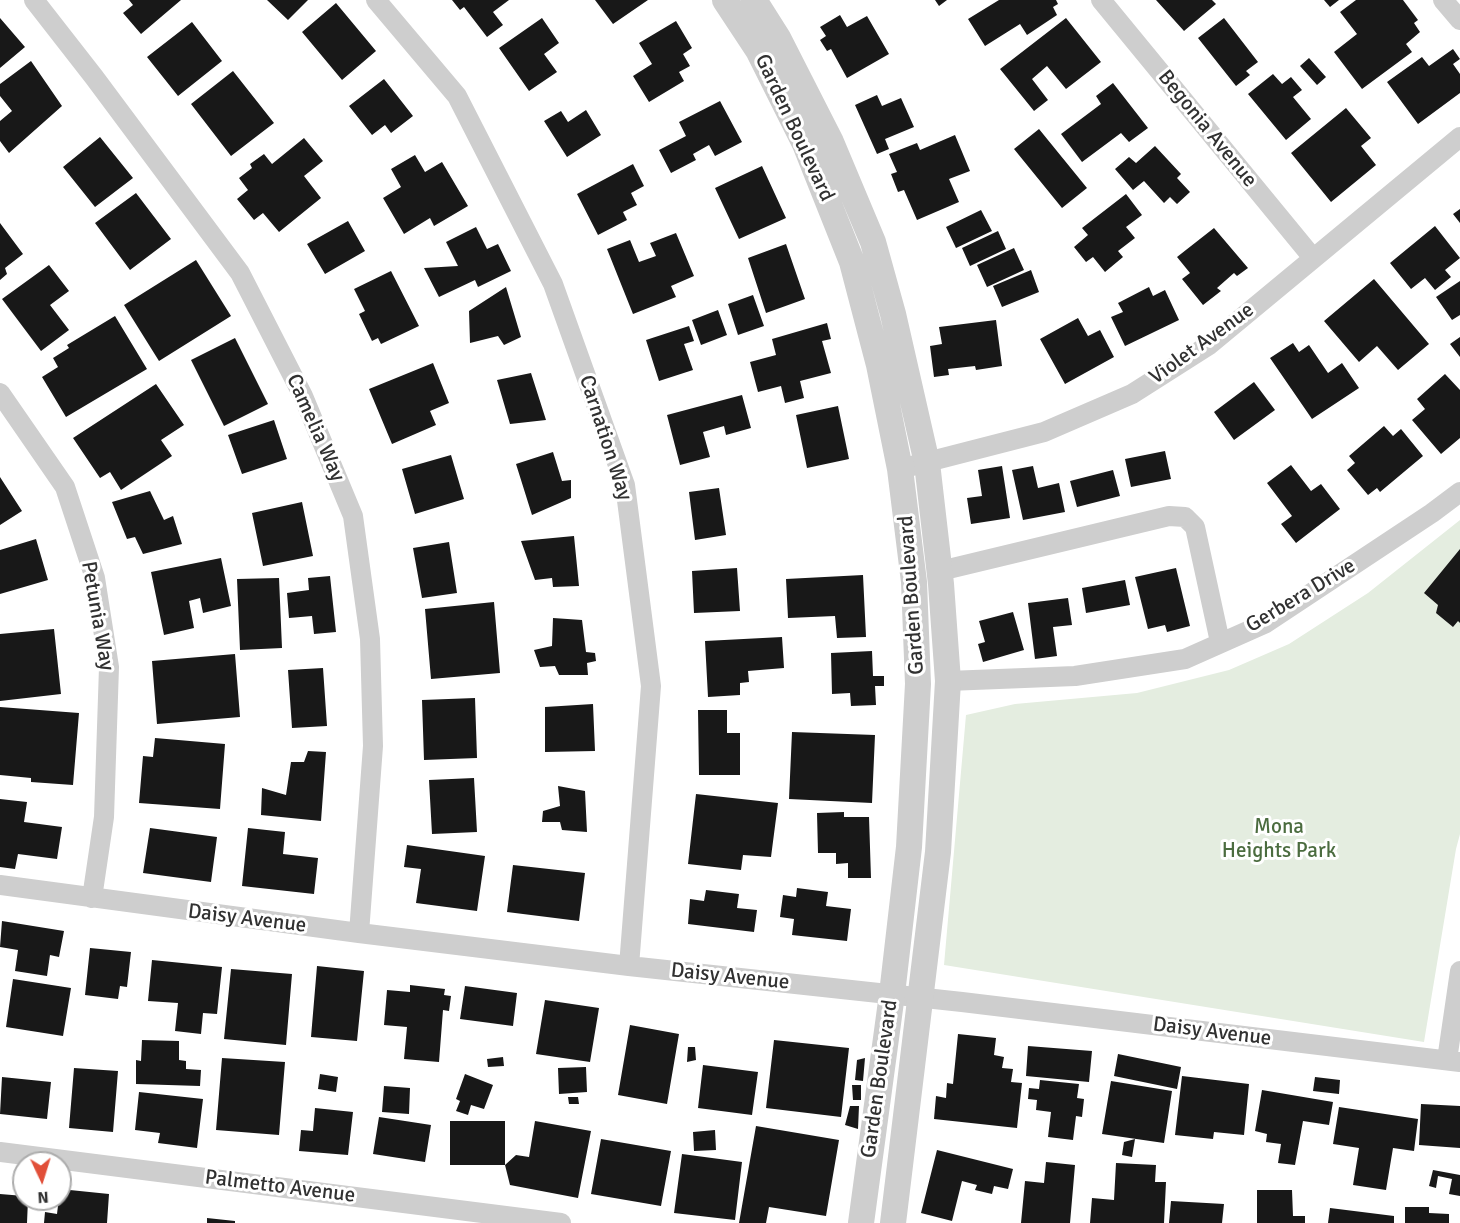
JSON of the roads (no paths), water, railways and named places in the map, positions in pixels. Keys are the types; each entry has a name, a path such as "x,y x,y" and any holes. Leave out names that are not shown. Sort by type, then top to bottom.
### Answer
{"street":[{"name":"Camelia Way","path":"34,0 94,76 240,273 303,396 353,516 370,639 373,746 359,933"},
{"name":"Carnation Way","path":"376,0 457,96 553,284 625,485 651,686 629,966"},
{"name":"Garden Boulevard","path":"725,0 758,50 805,144 852,262 879,365 900,469 914,582 918,684 909,847 861,1223"},
{"name":"Garden Boulevard","path":"754,0 778,38 831,142 873,243 893,314 927,463 940,571 948,681 938,852 893,1223"},
{"name":"Begonia Avenue","path":"1101,0 1313,258"},
{"path":"1443,0 1460,20"},
{"name":"Violet Avenue","path":"900,469 1044,432 1132,394 1209,345 1460,137"},
{"name":"Petunia Way","path":"0,393 64,487 95,578 109,667 104,817 92,898"},
{"name":"Gerbera Drive","path":"948,681 1075,676 1185,659 1266,623 1460,492"},
{"path":"940,571 1169,516 1185,517 1195,527 1220,642"},
{"name":"Daisy Avenue","path":"0,885 629,966 920,997 1454,1061"},
{"path":"1454,1061 1460,971"},
{"name":"Palmetto Avenue","path":"0,1152 561,1223"}],"park label":[{"name":"Mona Heights Park","path":"1279,839"}]}
